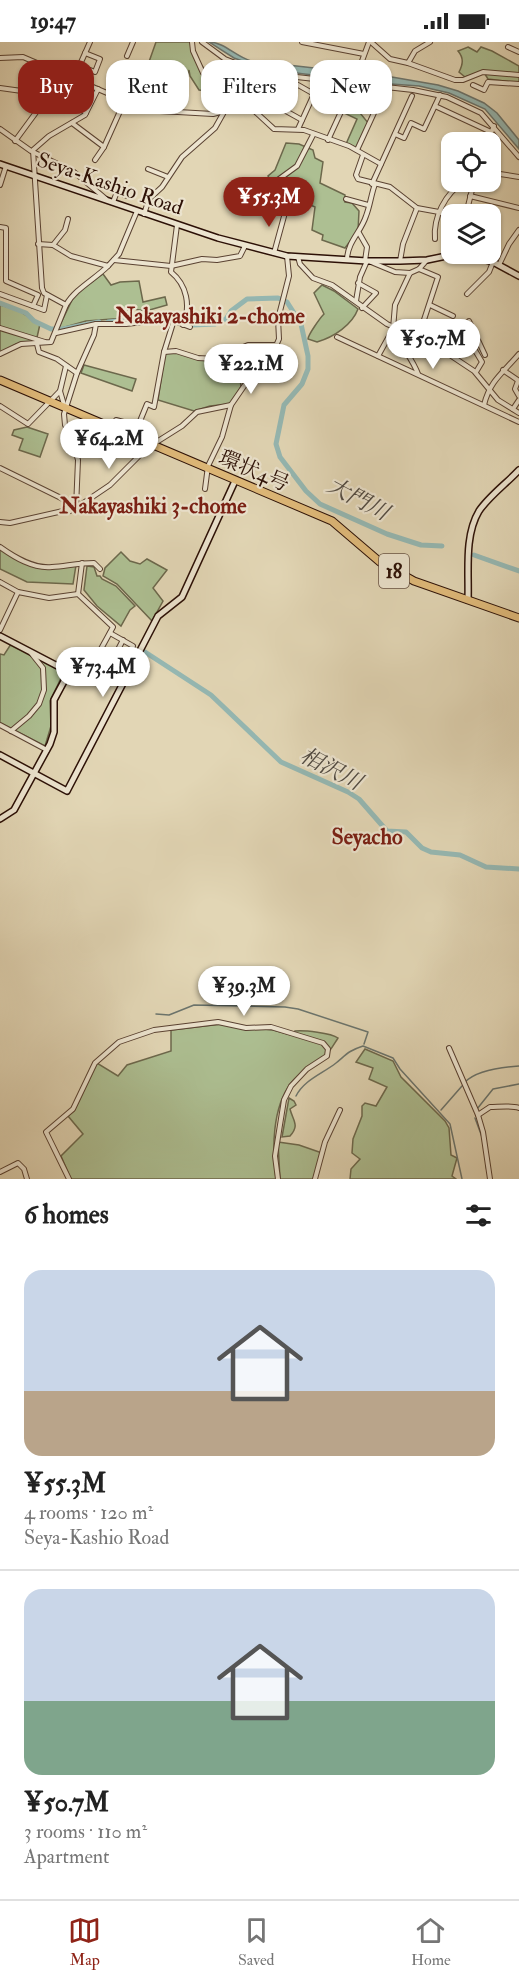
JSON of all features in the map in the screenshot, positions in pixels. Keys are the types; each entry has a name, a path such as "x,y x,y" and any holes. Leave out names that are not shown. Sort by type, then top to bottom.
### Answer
{"main road":[{"name":"環状4号","path":"0,380 332,521 380,562 400,575 519,618"}],"street":[{"path":"82,60 90,42"},
{"path":"128,56 133,42"},
{"path":"192,42 193,51 201,69"},
{"path":"202,42 225,59 250,70 310,79"},
{"path":"302,42 364,54"},
{"path":"362,60 370,42 390,59 458,81 483,72 519,75"},
{"path":"408,63 415,51 430,42"},
{"path":"508,47 519,52"},
{"path":"85,53 100,59 94,72"},
{"path":"0,58 23,57 30,60"},
{"path":"473,85 484,90 489,82 519,84"},
{"path":"94,87 106,92"},
{"path":"0,88 18,91"},
{"path":"392,88 440,95 477,110 519,156"},
{"path":"94,97 98,89"},
{"path":"392,90 405,91 405,89"},
{"path":"395,134 404,138 411,123 424,129 440,95"},
{"path":"347,259 352,240 359,233 367,214 373,184 412,96"},
{"path":"298,129 310,103"},
{"path":"435,106 491,132 494,126"},
{"path":"15,141 35,114"},
{"path":"66,304 47,295 42,288 33,152 38,144 85,114"},
{"path":"95,160 104,147 119,114"},
{"path":"144,214 149,199 182,157 215,128 222,114"},
{"path":"256,114 274,129 298,129 357,150 381,164"},
{"path":"292,114 302,120"},
{"path":"328,140 340,114"},
{"path":"357,150 374,114"},
{"path":"72,123 104,147"},
{"path":"0,129 33,152 70,169 106,199"},
{"path":"274,253 286,209 299,198 298,194 275,182 297,166 313,135"},
{"path":"363,155 357,177 373,184 390,187 417,208 439,212"},
{"path":"0,185 3,165"},
{"name":"Seya-Kashio Road","path":"3,165 177,225 287,256 368,261 427,260 441,257"},
{"path":"148,169 168,177"},
{"path":"501,174 519,177"},
{"path":"113,202 117,192 124,197"},
{"path":"435,239 439,212 453,192"},
{"path":"468,204 471,192"},
{"path":"470,196 519,207"},
{"path":"346,199 368,206"},
{"path":"400,261 403,244 417,208"},
{"path":"0,354 13,347 51,342 66,304 72,295 95,279 114,260 137,211"},
{"path":"53,245 65,230 68,219"},
{"path":"177,225 171,272 184,288 188,307 184,323"},
{"path":"0,227 6,228 6,281"},
{"path":"501,256 519,230"},
{"path":"356,301 358,283 368,261 367,247 359,233"},
{"path":"38,244 53,245 71,256 108,266"},
{"path":"114,260 171,266 240,256 245,246"},
{"path":"205,489 208,470 222,438 231,405 260,363 277,345 278,319 290,276 287,256"},
{"path":"298,257 309,275 332,285 356,301 362,308 394,327 443,350 476,372 498,400 519,413"},
{"path":"368,261 395,272 410,273 419,269 427,260"},
{"path":"467,294 495,264"},
{"path":"498,264 519,276"},
{"path":"418,338 438,277 419,269"},
{"path":"410,273 395,305 394,327 401,347 408,355 418,375"},
{"path":"0,281 6,281 38,295 33,306"},
{"path":"358,283 376,293 362,308"},
{"path":"0,294 44,310 47,295"},
{"path":"430,305 453,316"},
{"path":"56,330 96,324 174,320 190,327"},
{"path":"112,428 116,420 138,426 147,404 154,407 164,352 174,320"},
{"path":"469,321 485,355"},
{"path":"76,508 78,460 74,442 64,425 66,408 77,373 94,336 96,324"},
{"path":"378,356 394,327"},
{"path":"0,328 46,343"},
{"path":"443,350 451,335"},
{"path":"337,337 519,422"},
{"path":"470,342 483,363 476,372"},
{"path":"37,344 39,352 57,358 77,373"},
{"path":"164,352 176,351 198,358 215,359 248,345 277,345"},
{"path":"484,405 489,389 502,370 519,354"},
{"path":"0,406 28,424 60,391 66,366"},
{"path":"502,370 519,381 514,389 519,398 513,409"},
{"path":"60,391 66,408"},
{"path":"0,522 10,523 76,508 110,485 151,445 182,426 200,410 231,405"},
{"path":"0,468 63,499 70,511"},
{"path":"468,600 469,550 474,523 481,509 519,470"},
{"path":"0,755 67,791 158,616 182,597 235,481"},
{"path":"0,547 33,565 52,567 59,564 93,563 100,569"},
{"path":"78,594 82,563"},
{"path":"0,582 18,592 52,598 71,593 78,594 112,627 85,678 81,679 0,636"},
{"path":"0,630 18,592"},
{"path":"99,654 122,667 133,646 110,633"},
{"path":"112,661 123,640"},
{"path":"11,731 39,704 44,690 43,668 29,650"},
{"path":"0,819 14,810 47,750 54,732 54,700 69,672"},
{"path":"0,725 47,750"},
{"path":"69,1179 46,1132 73,1109 94,1063 119,1042 154,1030 218,1022 241,1027 271,1027 323,1043 328,1049 327,1056 307,1069 293,1083 284,1100 275,1156 279,1179"},
{"path":"449,1048 478,1115 490,1179"},
{"path":"478,1115 490,1107 500,1108 514,1105 519,1108"},
{"path":"315,1179 325,1142 340,1110"},
{"path":"0,1172 18,1163 24,1168 27,1179"}],"green space":[{"path":"156,42 191,42 193,54 201,65 201,90 190,76 189,60 150,60"},
{"path":"468,47 477,52 481,47 492,51 519,66 519,83 488,79 483,71 465,77 459,72 462,61 458,51"},
{"path":"346,114 361,114 369,124 358,148 346,144 357,119"},
{"path":"286,143 299,144 313,150 315,158 323,162 320,183 345,195 345,202 352,203 359,211 358,231 345,248 322,240 323,235 312,230 315,207 292,197 290,190 269,178 268,176 275,170"},
{"path":"103,274 111,285 139,281 143,302 165,297 167,305 146,311 127,308 126,318 86,321 58,329 75,294"},
{"path":"322,285 358,309 342,330 317,342 308,339 324,314 314,293"},
{"path":"0,305 18,310 40,324 36,342 16,344 3,353 0,352"},
{"path":"171,351 200,359 233,353 238,362 241,387 230,404 210,406 194,411 158,400 165,353"},
{"path":"84,365 136,379 132,391 81,373"},
{"path":"27,427 48,434 40,457 19,450 23,439 12,435 14,430"},
{"path":"0,548 32,566 76,565 73,584 27,582 0,569"},
{"path":"121,552 130,561 140,564 147,559 167,570 153,588 163,601 152,621 117,584 103,576 105,568"},
{"path":"87,566 94,567 97,576 116,586 135,606 130,610 121,626 97,606 84,590"},
{"path":"11,644 64,672 50,701 51,726 45,746 0,723 0,654 4,655"},
{"path":"222,1024 273,1030 291,1035 295,1031 311,1031 338,1038 326,1055 291,1083 280,1104 275,1129 276,1179 71,1179 61,1156 83,1134 68,1116 74,1111 97,1063 118,1076 127,1065 171,1051 171,1030"},
{"path":"365,1049 393,1061 401,1077 445,1121 449,1128 451,1155 457,1158 452,1176 456,1179 350,1179 351,1169 360,1159 352,1153 353,1139 362,1116 362,1106 365,1103 376,1106 387,1087 369,1079 373,1068 356,1062"},
{"path":"289,1098 296,1105 290,1109 295,1129 290,1136 282,1137"},
{"path":"278,1142 299,1145 322,1153 313,1179 280,1179"}],"water":[{"path":"209,42 220,44 249,60 234,58"},
{"path":"298,66 310,68 310,75 298,73"},
{"path":"392,77 438,85 484,103 497,113 519,140 519,149 485,109 449,93 419,86 392,84"}],"waterway":[{"name":"大門川","path":"108,322 171,316 193,325 215,324 226,319 231,311 247,299 278,298 287,302 301,324 308,356 308,369 302,384 284,405 276,444 280,457 306,491 320,504 387,534 421,545 442,546"},
{"name":"大門川","path":"0,303 26,313 34,321 51,329 99,322"},
{"name":"大門川","path":"474,555 519,571"},
{"name":"相沢川","path":"145,652 211,695 281,762 359,799 387,831 406,832 422,848 431,852 460,855 486,867 519,869"},
{"path":"156,1014 169,1015 194,1005 285,1007 298,1009 368,1032 364,1044"},
{"path":"296,1096 308,1081 348,1053 363,1046 393,1058 400,1069 450,1124 462,1179"},
{"path":"465,1082 483,1072 519,1066"},
{"path":"477,1109 493,1089 519,1084"},
{"path":"441,1110 462,1086"},
{"path":"475,1118 482,1137"},
{"path":"486,1166 488,1175"}],"district":[{"name":"Nakayashiki 2-chome","path":"210,316"},
{"name":"Nakayashiki 3-chome","path":"153,506"},
{"name":"Seyacho","path":"367,837"}]}
